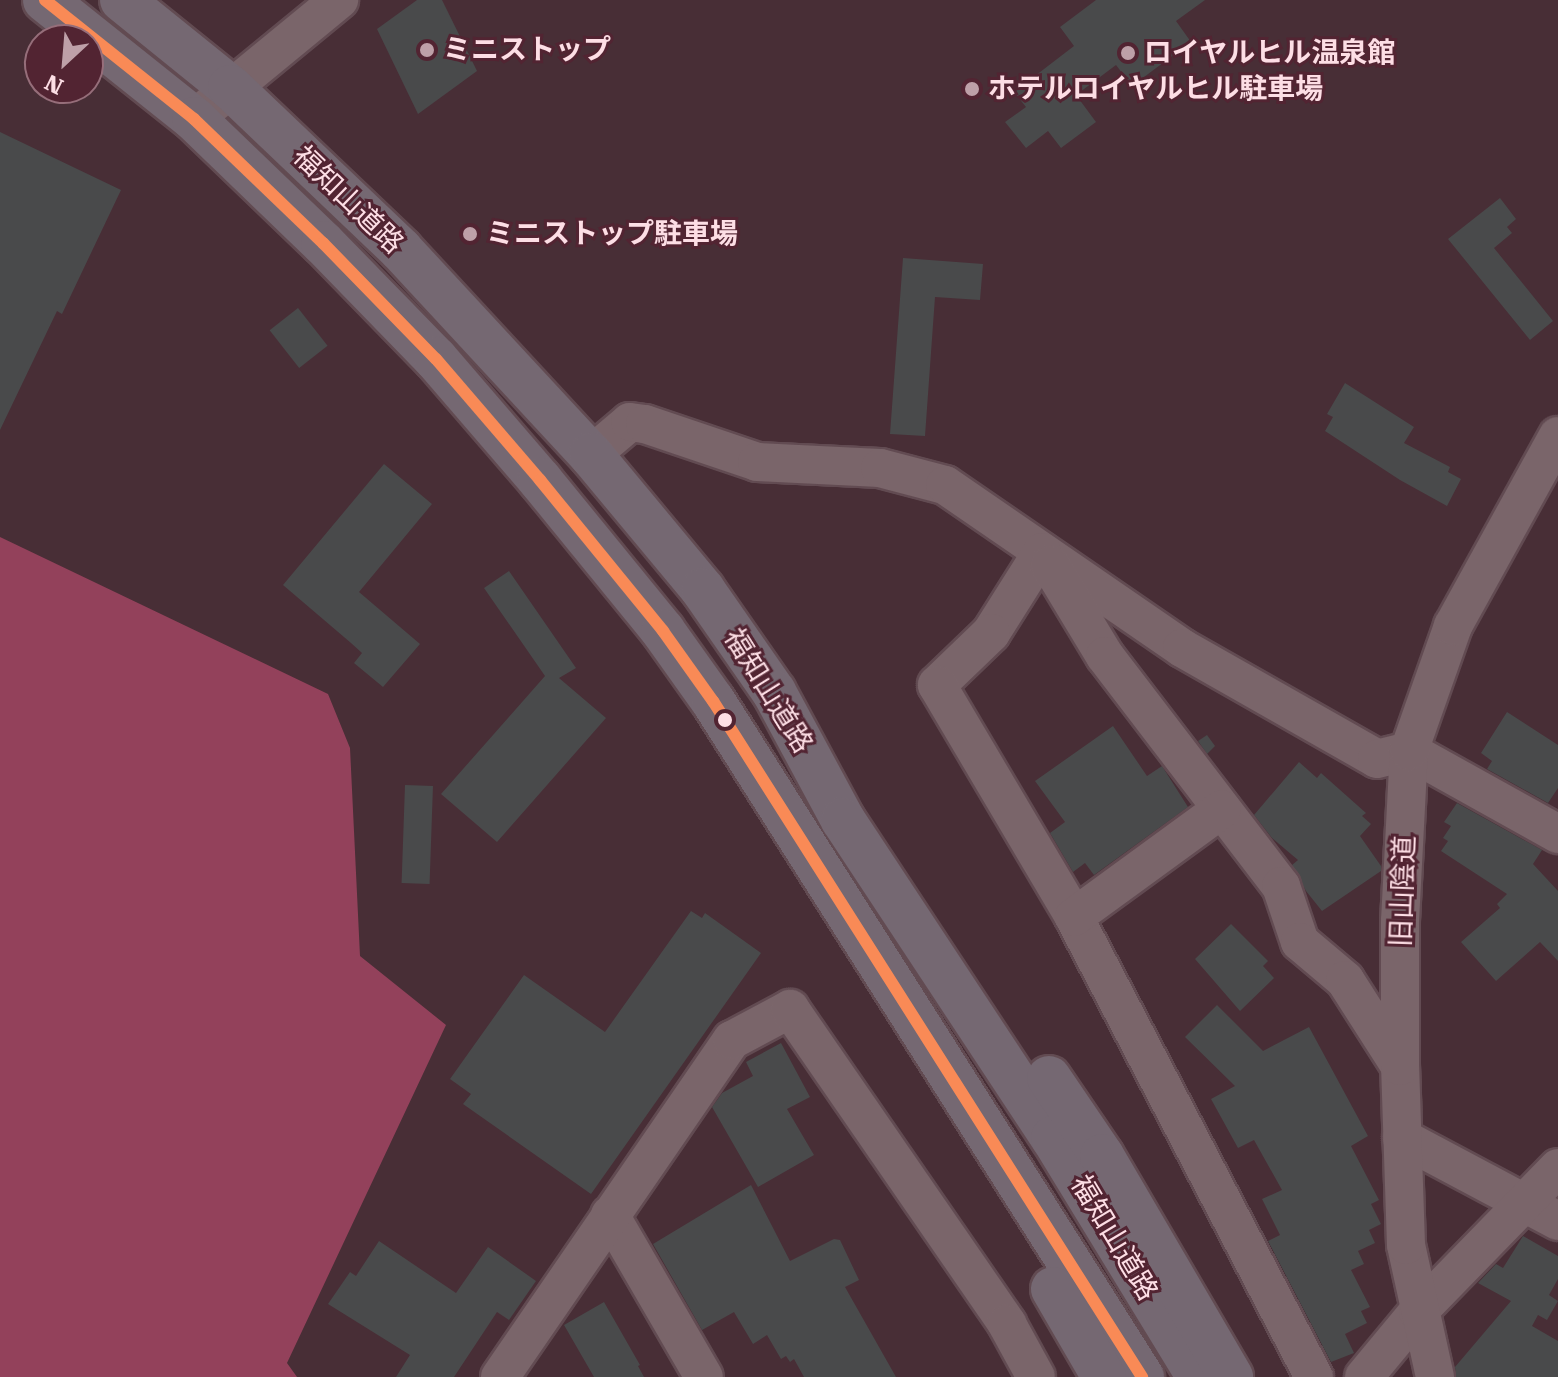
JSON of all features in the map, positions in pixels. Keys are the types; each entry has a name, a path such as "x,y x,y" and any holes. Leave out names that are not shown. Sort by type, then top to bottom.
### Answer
{"highway":[{"name":"福知山道路","path":"45,0 194,119 436,359 663,631 713,701 1142,1377"},
{"name":"福知山道路","path":"122,0 230,87 401,250 591,455 703,590 774,692 843,820 1053,1138 1199,1377"},
{"path":"774,692 834,758 1102,1156 1231,1377"},
{"path":"713,701 1104,1377"}],"street":[{"path":"194,119 339,0"},
{"path":"591,455 630,422 645,424 757,462 880,468 945,485 1182,648 1377,759 1409,751 1558,834"},
{"name":"旧山陰道","path":"1435,1377 1418,1312 1406,1245 1400,1066 1400,921 1409,751 1453,626 1558,436"},
{"path":"1409,751 1558,486"},
{"path":"1042,552 1105,656 1281,886 1300,942 1345,980 1400,1066"},
{"path":"1042,552 991,633 937,685 1074,917 1314,1377"},
{"path":"1074,917 1222,809"},
{"path":"500,1377 732,1040 790,1009 1007,1324 1036,1377"},
{"path":"1402,1138 1558,1221"},
{"path":"1364,1377 1418,1312 1558,1168"},
{"path":"610,1215 704,1377"}],"shaded area":[{"path":"0,537 328,694 350,748 360,956 446,1025 287,1363 297,1377 0,1377"}],"building":[{"name":"ミニストップ","path":"417,0 442,0 477,71 418,114 377,29"},
{"path":"1096,0 1205,0 1176,21 1191,42 1132,86 1116,65 1076,95 1096,122 1061,148 1048,131 1026,148 1005,122 1026,107 1014,92 1074,46 1060,27"},
{"path":"0,132 121,190 62,314 57,311 0,430"},
{"path":"1500,198 1516,219 1507,227 1512,233 1494,248 1553,321 1530,340 1448,239"},
{"path":"903,258 983,264 980,300 935,297 925,436 890,434"},
{"path":"298,308 328,346 299,368 270,330"},
{"path":"1345,383 1414,427 1404,443 1450,467 1448,472 1461,479 1447,506 1400,480 1325,431 1333,417 1327,414"},
{"path":"384,464 432,504 359,592 420,644 383,687 354,663 362,653 283,585"},
{"path":"509,571 576,668 559,678 606,718 497,842 441,794 545,676 484,588"},
{"path":"1507,712 1558,745 1558,788 1548,803 1487,769 1492,761 1481,753"},
{"path":"1113,726 1147,776 1162,766 1188,807 1094,875 1085,863 1073,872 1050,833 1065,822 1035,781"},
{"path":"1207,735 1215,746 1207,754 1198,741"},
{"path":"1299,762 1317,778 1321,773 1366,813 1362,816 1371,824 1360,836 1381,866 1381,871 1322,911 1306,891 1292,865 1298,860 1272,838 1254,815"},
{"path":"405,785 433,786 430,884 402,883"},
{"path":"1457,803 1542,850 1533,864 1558,891 1558,961 1540,942 1496,981 1461,942 1500,908 1497,904 1507,894 1441,851 1448,841 1443,838 1451,826 1444,822"},
{"path":"691,911 702,918 705,913 761,953 591,1194 463,1104 471,1094 450,1079 524,975 605,1032"},
{"path":"1231,924 1268,961 1263,966 1274,978 1240,1011 1195,959"},
{"path":"1217,1005 1263,1051 1309,1027 1368,1136 1351,1146 1379,1200 1371,1204 1381,1224 1369,1230 1375,1243 1358,1251 1364,1264 1351,1270 1370,1307 1361,1311 1367,1323 1345,1334 1354,1353 1331,1362 1268,1241 1280,1235 1262,1199 1282,1190 1254,1140 1238,1148 1211,1099 1235,1086 1185,1037"},
{"path":"781,1043 810,1097 787,1109 814,1155 758,1187 712,1107 722,1093 753,1076 746,1062"},
{"path":"751,1185 790,1261 834,1239 840,1240 859,1280 845,1287 896,1377 804,1377 794,1359 790,1362 786,1356 781,1359 767,1335 753,1344 734,1312 702,1330 653,1244"},
{"path":"1523,1236 1558,1256 1558,1279 1549,1295 1558,1301 1547,1320 1538,1315 1532,1326 1558,1341 1558,1377 1456,1377 1455,1367 1511,1301 1478,1283 1496,1264 1503,1268"},
{"path":"379,1241 456,1293 488,1247 536,1281 509,1320 497,1312 454,1377 396,1377 410,1355 328,1304 350,1272 356,1276"},
{"path":"604,1302 644,1377 594,1377 564,1325"}],"transit line":[{"path":"45,0 194,119 323,243 436,359 663,631 713,701 1142,1377"}],"place":[{"name":"ミニストップ","path":"427,50"},
{"name":"ロイヤルヒル温泉館","path":"1128,53"},
{"name":"ホテルロイヤルヒル駐車場","path":"972,89"},
{"name":"ミニストップ駐車場","path":"470,234"}]}
